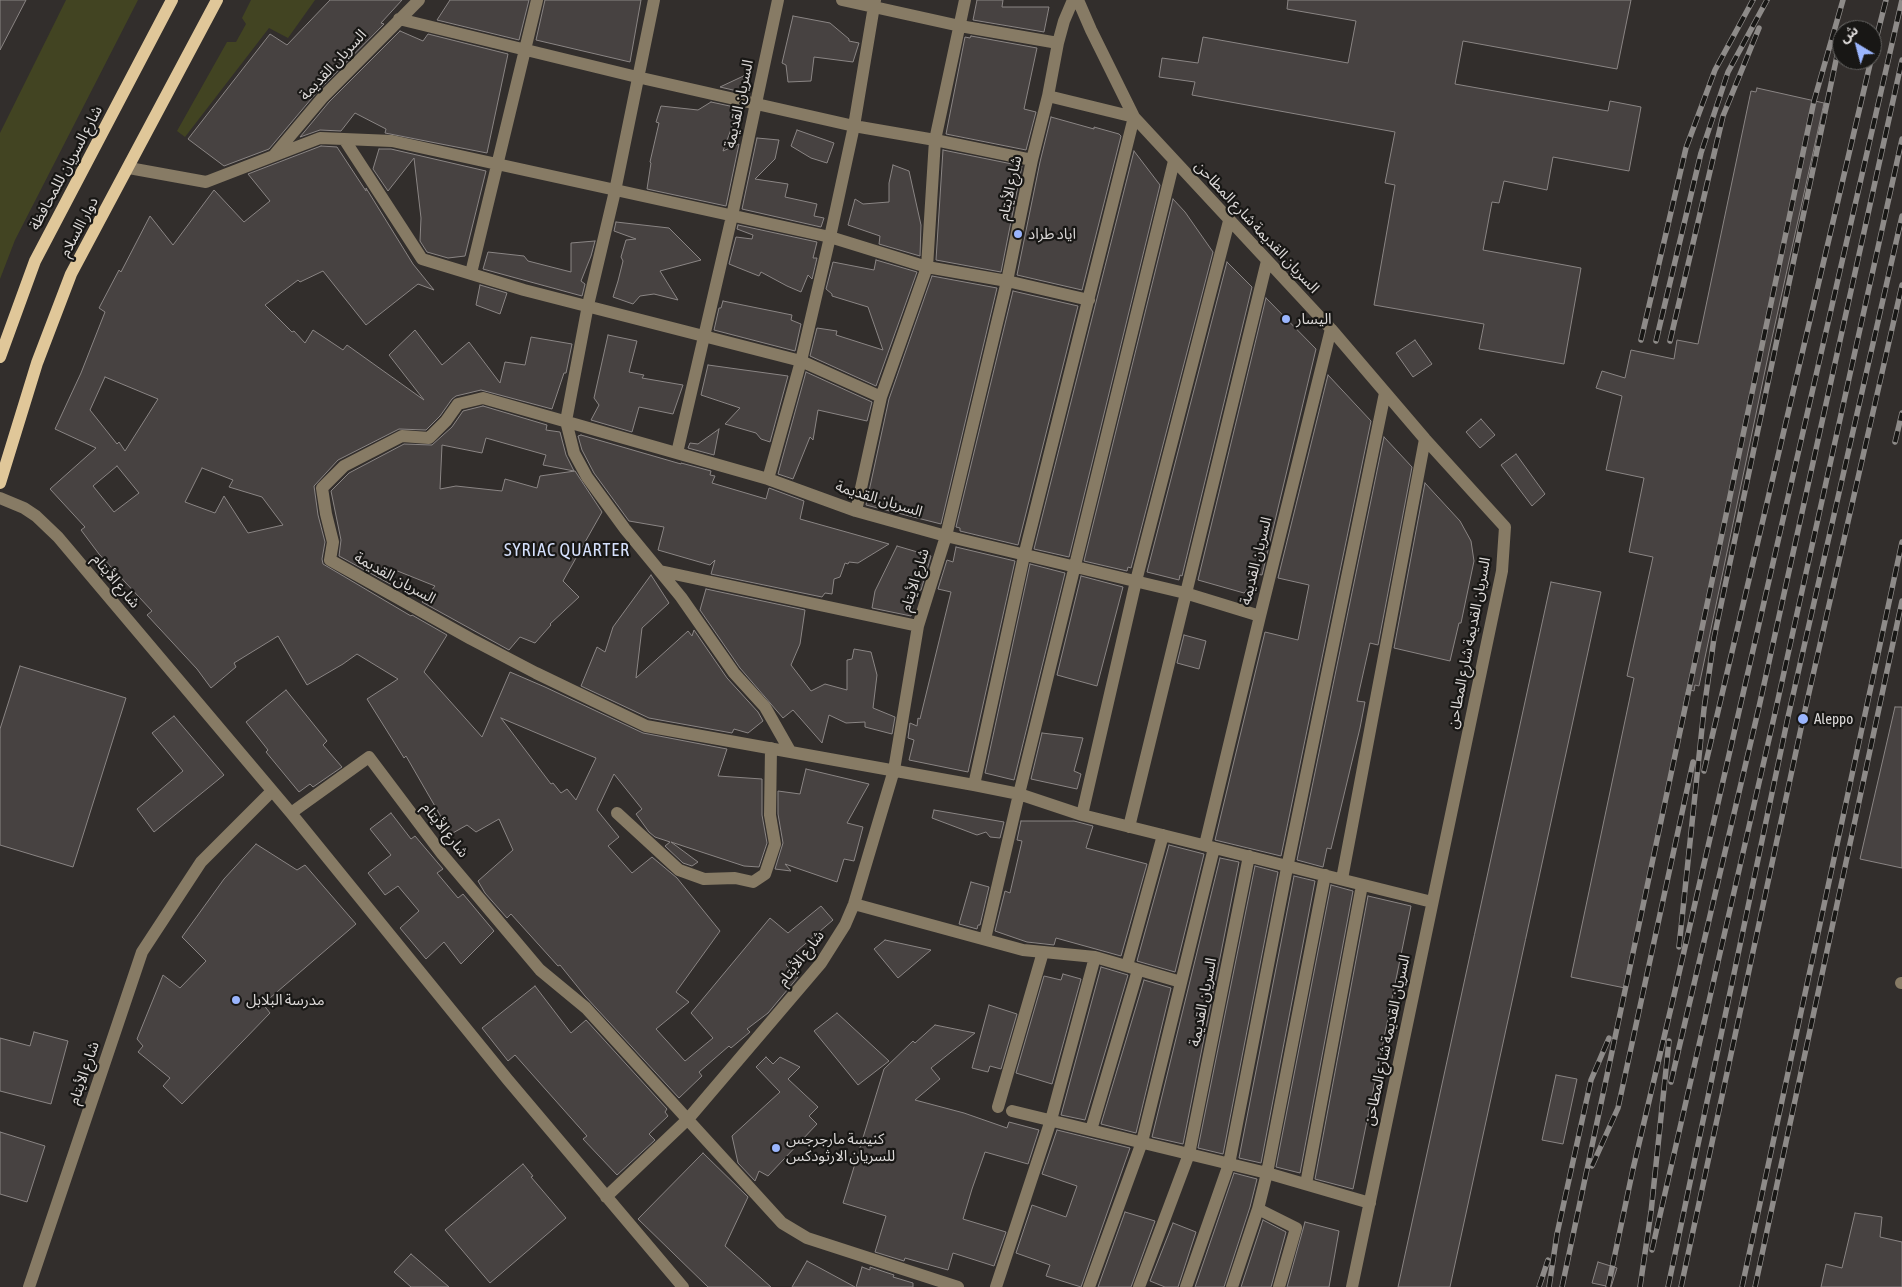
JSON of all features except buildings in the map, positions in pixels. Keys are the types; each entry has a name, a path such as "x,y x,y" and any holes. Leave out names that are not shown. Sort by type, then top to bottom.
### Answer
{"main road":[{"name":"شارع السريان لللمحافظة","path":"0,357 36,261 172,0"},
{"name":"دوار االسلام","path":"0,483 37,363 72,274 217,0"}],"street":[{"name":"السريان القديمة","path":"274,156 323,97 420,0"},
{"path":"471,273 537,0"},
{"path":"654,0 615,191 588,305 566,421 574,453 587,477 625,529 681,597 734,673 765,707 790,751"},
{"name":"السريان القديمة","path":"677,453 732,216 778,0"},
{"path":"842,0 875,3 960,26 1058,43"},
{"path":"856,510 882,396 927,267 934,140 960,26 964,0"},
{"name":"شارع الأيتام","path":"606,1197 688,1119 821,963 834,945 854,904 894,770 918,626 946,536 1006,281 1048,96 1058,43 1064,21 1073,0"},
{"name":"السريان القديمة شارع المطاحن","path":"1078,0 1134,116 1331,329 1425,439 1505,527 1502,571 1352,1287"},
{"path":"768,479 801,361 830,237 854,126 875,3"},
{"path":"399,19 637,78 854,126 1032,160"},
{"path":"974,785 1024,556 1134,116 1048,96"},
{"name":"السريان القديمة","path":"129,168 206,182 320,138 392,141 830,237 927,267 1006,281 1089,300"},
{"path":"344,139 422,259 524,290 801,361 882,396"},
{"path":"985,939 1074,566 1174,161"},
{"path":"1082,816 1136,581 1230,220"},
{"path":"1129,827 1267,261"},
{"name":"السريان القديمة","path":"1331,329 1260,616 1185,593 946,536 856,510 768,479 483,398 458,404 446,421 429,438 402,436 344,466 322,488 326,514 334,542 330,560 471,639 536,673 646,726 1019,794 1082,816 1210,846 1287,868 1342,879 1432,902"},
{"path":"1186,1287 1229,1164 1287,868 1385,393"},
{"path":"1342,879 1425,439"},
{"name":"شارع الأيتام","path":"0,498 24,508 48,526 291,813 440,998 683,1287"},
{"path":"660,572 918,626"},
{"path":"1210,846 1260,616"},
{"path":"618,813 678,870 704,879 735,878 753,882 765,874 775,844 770,815 771,748"},
{"name":"شارع الأيتام","path":"291,813 369,757 442,854 540,970 586,1008 782,1223 807,1238 958,1287"},
{"name":"شارع الأيتام","path":"29,1287 142,952 201,862 272,791"},
{"path":"1091,1130 1133,968 1163,835"},
{"name":"السريان القديمة","path":"1089,1287 1142,1142 1181,982 1210,846"},
{"name":"السريان القديمة","path":"1139,1287 1189,1154 1249,856"},
{"path":"1232,1287 1258,1209 1267,1173 1325,876"},
{"path":"1306,1184 1362,885"},
{"name":"السريان القديمة","path":"854,904 1023,950 1095,957 1181,982"},
{"path":"998,1107 1043,952"},
{"path":"996,1287 1051,1120 1095,957"},
{"path":"1012,1110 1267,1173 1370,1203"},
{"path":"1258,1209 1296,1228 1279,1287"}],"green space":[{"path":"66,0 138,0 15,240 0,279 0,133"},
{"path":"251,0 315,0 288,38 269,28 185,137 177,131 227,42 236,42 246,24 242,18"}],"railway":[{"path":"1641,340 1686,148 1715,70 1753,0"},
{"path":"1656,341 1701,153 1728,72 1767,0"},
{"path":"1562,1287 1814,101 1843,0"},
{"path":"1881,20 1886,0"},
{"path":"1608,1287 1633,1169 1902,0"},
{"path":"1670,341 1723,116 1759,28"},
{"path":"1671,1082 1759,707 1902,60"},
{"path":"1679,947 1704,709 1714,638 1834,70"},
{"path":"1704,771 1869,70"},
{"path":"1652,1250 1775,713 1902,139"},
{"path":"1668,1287 1788,717 1902,216"},
{"path":"1681,1287 1803,719 1902,285"},
{"path":"1895,442 1902,413"},
{"path":"1742,1287 1902,542"},
{"path":"1755,1287 1902,601"},
{"path":"1592,1166 1618,1108 1693,762"},
{"path":"1549,1287 1557,1234 1591,1080 1609,1038"},
{"path":"1640,1287 1651,1212 1669,1041"},
{"path":"1539,1287 1548,1260"}],"place":[{"name":"اياد طراد","path":"1018,234"},
{"name":"اليسار","path":"1286,319"},
{"name":"Aleppo","path":"1803,719"},
{"name":"مدرسة البلابل","path":"236,1000"},
{"name":"كنيسة مارجرجس للسريان الارثودكس","path":"776,1148"}],"district":[{"name":"SYRIAC QUARTER","path":"567,550"}]}
